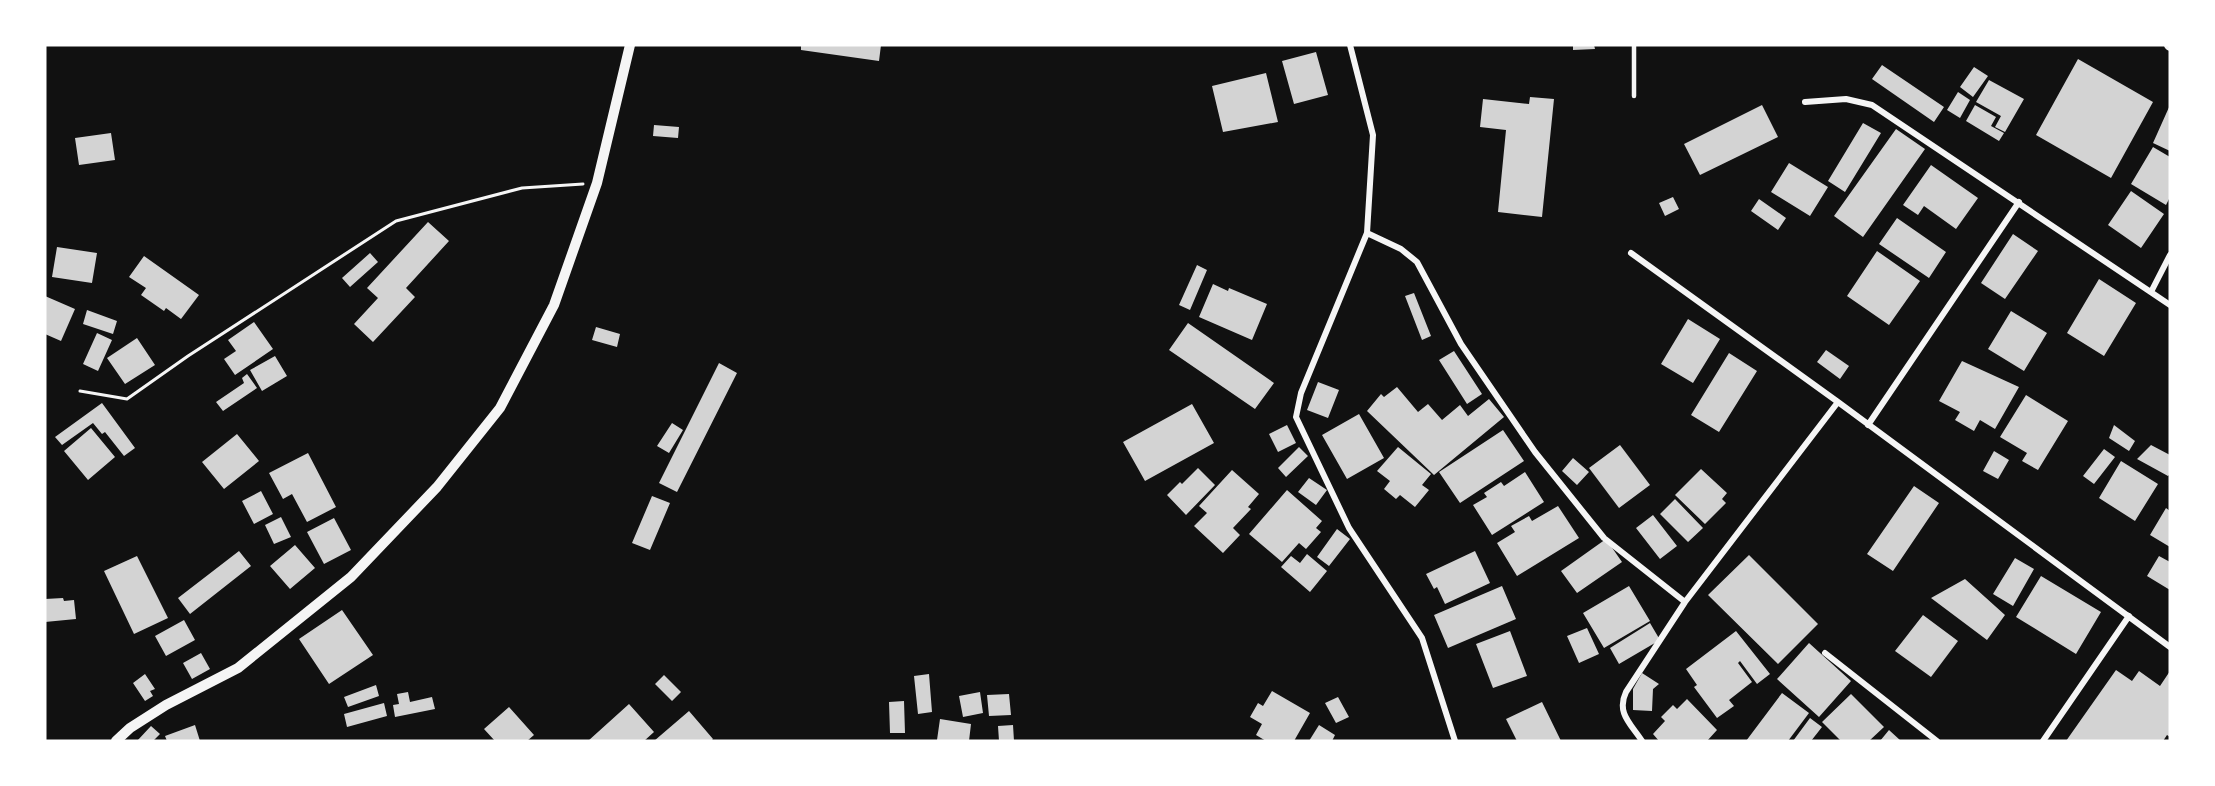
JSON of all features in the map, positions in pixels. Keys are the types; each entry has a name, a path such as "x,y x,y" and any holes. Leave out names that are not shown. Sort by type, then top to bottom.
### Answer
{"street":[{"path":"116,741 130,728 166,705 238,668 351,577 437,487 500,408 554,305 597,183 630,45"},
{"path":"1350,45 1373,135 1367,233 1300,393 1296,417 1350,528 1422,638 1455,741"},
{"path":"1805,102 1846,99 1872,105 2170,305"},
{"path":"1868,425 2019,202"},
{"path":"1367,233 1401,249 1418,262 1461,344 1535,452 1604,538 1685,602"},
{"path":"1631,253 1838,402 2170,647"},
{"path":"2151,292 2170,255"},
{"path":"1642,741 1623,713 1621,703 1685,602 1838,402"},
{"path":"2043,741 2129,616"},
{"path":"1825,653 1937,741"}],"lane":[{"path":"1634,45 1634,96"}],"path":[{"path":"80,391 127,399 188,356 396,221 522,188 597,183"}],"building":[{"path":"801,45 881,45 879,61 801,50"},
{"path":"1573,45 1594,45 1595,49 1573,50"},
{"path":"1316,52 1328,95 1294,104 1282,61"},
{"path":"2078,59 2153,102 2111,178 2036,135"},
{"path":"1882,65 1944,107 1934,122 1872,79"},
{"path":"1974,67 1988,76 1973,97 1960,87"},
{"path":"1266,73 1278,122 1223,132 1212,86"},
{"path":"1989,80 2024,99 2005,132 1995,127 2001,116 1976,102"},
{"path":"1958,92 1970,100 1960,118 1947,110"},
{"path":"1530,97 1554,99 1542,217 1498,212 1506,130 1480,127 1483,99 1529,104"},
{"path":"1762,105 1778,137 1700,175 1684,144"},
{"path":"1975,105 1996,117 1991,126 2004,133 1999,141 1966,121"},
{"path":"2170,105 2170,151 2153,143"},
{"path":"1863,123 1881,133 1845,192 1828,181"},
{"path":"654,125 679,127 678,138 653,136"},
{"path":"1896,129 1925,149 1863,237 1834,216"},
{"path":"111,133 115,160 79,165 75,138"},
{"path":"2153,147 2170,157 2170,197 2166,205 2131,184"},
{"path":"1789,163 1828,187 1810,216 1771,192"},
{"path":"1931,165 1978,198 1956,229 1924,206 1918,215 1903,205"},
{"path":"2131,191 2164,214 2141,248 2108,225"},
{"path":"1673,197 1679,209 1665,216 1659,203"},
{"path":"1759,199 1786,218 1778,230 1751,211"},
{"path":"1897,218 1946,252 1929,278 1879,244"},
{"path":"428,222 449,241 406,288 415,297 373,342 354,324 378,298 367,288"},
{"path":"2013,234 2038,251 2005,299 1981,283"},
{"path":"57,247 97,253 92,283 52,277"},
{"path":"1877,251 1920,281 1889,325 1847,296"},
{"path":"370,253 378,262 350,287 342,278"},
{"path":"144,256 199,295 181,319 166,308 164,311 141,295 146,288 129,277"},
{"path":"1197,265 1207,270 1190,310 1179,305"},
{"path":"2099,279 2136,303 2104,356 2067,333"},
{"path":"1213,284 1228,291 1229,288 1267,304 1252,340 1199,317"},
{"path":"1414,293 1431,336 1422,340 1405,296"},
{"path":"45,296 75,309 61,341 45,334"},
{"path":"87,310 117,321 113,334 83,324"},
{"path":"2011,311 2047,333 2024,371 1988,349"},
{"path":"1688,319 1720,339 1693,383 1661,364"},
{"path":"254,322 273,349 235,375 224,359 236,351 228,340"},
{"path":"1188,323 1274,383 1255,409 1169,350"},
{"path":"596,327 620,334 617,347 592,340"},
{"path":"97,333 112,340 98,371 83,364"},
{"path":"137,338 155,365 125,384 107,358"},
{"path":"1826,350 1849,366 1840,379 1817,362"},
{"path":"1454,351 1482,394 1467,404 1439,360"},
{"path":"1729,353 1757,371 1719,432 1691,415"},
{"path":"275,356 287,376 262,391 250,370"},
{"path":"1962,361 2019,387 1995,429 1980,420 1974,431 1955,420 1960,412 1939,401"},
{"path":"719,363 737,373 677,492 659,483"},
{"path":"247,374 257,388 223,411 216,402 244,383 242,378"},
{"path":"1318,382 1339,390 1328,418 1307,410"},
{"path":"1397,387 1418,412 1428,404 1442,420 1460,405 1468,416 1489,399 1504,417 1434,475 1367,411 1381,394 1384,397"},
{"path":"2026,395 2068,421 2038,470 2022,461 2027,453 2000,437"},
{"path":"102,403 135,448 124,456 105,432 102,434 93,423 62,445 55,437"},
{"path":"1192,404 1214,443 1145,481 1123,442"},
{"path":"1359,414 1384,458 1347,479 1322,435"},
{"path":"672,423 683,430 669,453 657,446"},
{"path":"1287,425 1296,443 1278,452 1269,434"},
{"path":"2114,425 2135,441 2129,451 2109,438"},
{"path":"91,428 115,457 88,480 64,451"},
{"path":"1503,430 1524,461 1460,503 1439,472"},
{"path":"237,434 259,461 224,489 202,462"},
{"path":"1620,445 1650,485 1619,508 1589,468"},
{"path":"2151,445 2170,455 2170,474 2168,476 2137,459"},
{"path":"1299,447 1308,456 1286,477 1278,468"},
{"path":"1398,447 1431,474 1422,485 1429,490 1415,507 1400,495 1396,499 1384,489 1390,481 1377,471"},
{"path":"2104,449 2115,457 2094,484 2083,476"},
{"path":"1994,451 2009,460 1998,479 1983,471"},
{"path":"308,453 336,507 307,522 292,494 283,499 269,473"},
{"path":"1573,458 1589,472 1577,485 1562,471"},
{"path":"2121,461 2158,484 2135,521 2099,498"},
{"path":"1198,468 1215,485 1186,515 1167,495"},
{"path":"1701,469 1727,493 1722,499 1726,503 1705,524 1675,495"},
{"path":"1232,470 1259,494 1248,507 1251,509 1233,528 1240,535 1223,553 1194,526 1207,513 1199,506"},
{"path":"1525,472 1544,502 1492,535 1473,505 1487,497 1484,493 1501,482 1504,486"},
{"path":"1309,478 1327,490 1316,505 1298,492"},
{"path":"1914,486 1939,503 1893,571 1867,554"},
{"path":"1287,490 1322,521 1316,528 1321,532 1306,549 1299,543 1282,562 1249,534"},
{"path":"261,491 273,514 254,524 242,501"},
{"path":"652,496 670,503 650,550 632,543"},
{"path":"1675,499 1703,528 1688,542 1660,514"},
{"path":"1558,506 1579,538 1517,576 1497,543 1515,532 1511,526 1529,516 1532,521"},
{"path":"2166,508 2170,511 2170,547 2150,535"},
{"path":"1653,515 1677,546 1660,559 1636,528"},
{"path":"281,517 291,537 274,544 265,525"},
{"path":"334,518 351,550 324,564 307,532"},
{"path":"1337,529 1350,539 1329,566 1317,557"},
{"path":"1606,539 1622,562 1577,593 1561,571"},
{"path":"295,545 315,568 290,589 270,566"},
{"path":"239,551 251,566 190,614 178,598"},
{"path":"1475,551 1490,583 1445,604 1437,587 1434,589 1426,574"},
{"path":"1307,554 1327,571 1310,592 1281,567 1291,556 1300,563"},
{"path":"1749,555 1818,624 1778,664 1708,595"},
{"path":"137,556 168,618 134,634 104,571"},
{"path":"2159,556 2170,562 2170,590 2147,576"},
{"path":"2015,558 2034,569 2013,606 1993,594"},
{"path":"2041,576 2101,612 2076,654 2016,617"},
{"path":"1965,579 2005,615 1987,640 1931,598"},
{"path":"1502,586 1516,619 1448,648 1434,615"},
{"path":"1629,586 1650,621 1604,648 1583,613"},
{"path":"63,598 64,601 74,600 76,619 45,622 45,599"},
{"path":"342,610 373,655 329,684 299,639"},
{"path":"1923,615 1958,641 1931,677 1895,651"},
{"path":"184,620 195,640 166,656 155,636"},
{"path":"1650,623 1660,640 1619,664 1610,648"},
{"path":"1587,628 1599,654 1579,663 1567,636"},
{"path":"1510,631 1527,676 1493,688 1476,644"},
{"path":"1736,631 1770,674 1757,684 1740,661 1738,663 1752,682 1729,700 1734,706 1717,718 1694,687 1697,685 1686,669"},
{"path":"1809,643 1851,681 1819,717 1777,679"},
{"path":"201,653 210,669 192,679 183,663"},
{"path":"2116,670 2132,681 2139,671 2160,686 2170,671 2170,737 2167,735 2163,741 2066,741"},
{"path":"1642,673 1659,684 1653,689 1652,711 1633,710 1633,689"},
{"path":"145,674 155,689 150,691 153,696 145,701 133,683"},
{"path":"929,674 932,712 918,714 914,676"},
{"path":"664,675 681,692 672,701 655,684"},
{"path":"376,685 379,696 348,707 344,697"},
{"path":"1272,691 1310,713 1294,741 1266,741 1256,735 1262,724 1250,717 1258,703 1263,706"},
{"path":"408,692 410,702 432,697 435,709 395,717 393,705 399,704 397,694"},
{"path":"980,692 983,713 963,717 959,696"},
{"path":"1782,693 1809,713 1788,741 1746,741"},
{"path":"1009,694 1011,715 989,716 987,695"},
{"path":"1851,694 1884,727 1869,741 1841,741 1822,722"},
{"path":"1338,697 1349,717 1336,723 1325,703"},
{"path":"1687,699 1717,730 1707,741 1659,741 1653,734 1665,721 1661,717 1673,705 1677,709"},
{"path":"904,701 905,733 890,733 889,702"},
{"path":"1542,702 1561,741 1517,741 1506,719"},
{"path":"384,703 387,716 347,727 344,714"},
{"path":"629,704 654,732 644,741 588,741"},
{"path":"509,707 534,735 527,741 495,741 484,729"},
{"path":"689,711 713,739 711,741 654,741"},
{"path":"1810,718 1822,727 1811,741 1793,741"},
{"path":"940,719 971,724 969,741 937,740"},
{"path":"195,725 200,741 167,741 165,736"},
{"path":"1013,725 1014,741 999,741 998,726"},
{"path":"1319,725 1335,735 1332,741 1309,741"},
{"path":"151,726 160,734 153,741 137,741"},
{"path":"1889,730 1901,741 1880,741"}]}
